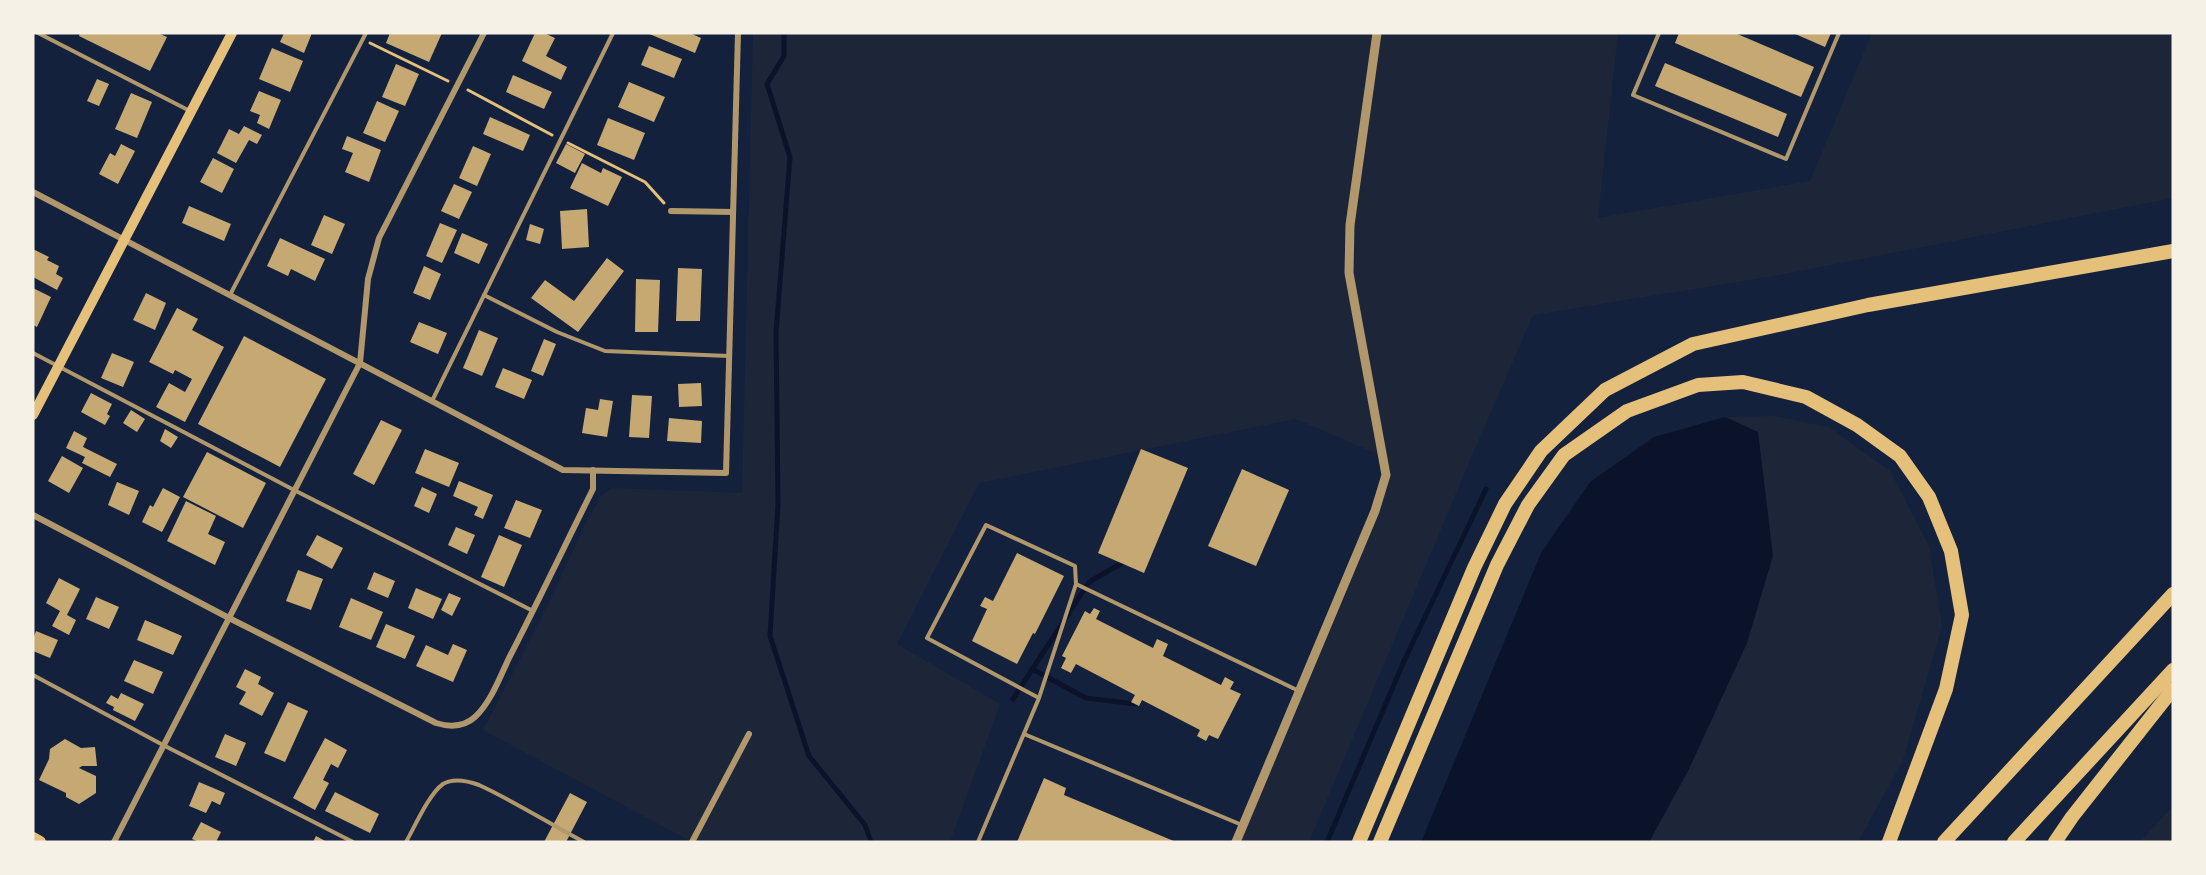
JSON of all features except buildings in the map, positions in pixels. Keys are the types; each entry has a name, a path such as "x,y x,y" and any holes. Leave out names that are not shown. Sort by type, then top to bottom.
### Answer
{"highway":[{"path":"1359,842 1474,568 1505,504 1541,451 1605,390 1693,345 1868,305 2173,251"},
{"path":"1380,842 1497,565 1528,505 1563,455 1627,411 1698,385 1743,382 1806,397 1857,425 1900,456 1929,497 1951,550 1962,615 1947,688 1889,842"},
{"path":"1944,842 2173,594"},
{"path":"2014,842 2173,670"},
{"path":"2055,842 2072,817 2173,689"}],"main road":[{"path":"33,415 232,33"},
{"path":"33,838 40,842"}],"street":[{"path":"114,842 360,363 368,279 379,238 484,33"},
{"path":"33,192 563,470 726,473 738,33"},
{"path":"1236,842 1375,511 1386,475 1349,273 1350,225 1377,33"},
{"path":"671,211 733,212"},
{"path":"33,515 436,723 463,724 475,717 482,709 533,612 593,489 593,470"},
{"path":"692,842 749,734"}],"lane":[{"path":"38,33 191,112"},
{"path":"230,295 366,33"},
{"path":"432,401 613,33"},
{"path":"1659,33 1633,95 1786,159 1839,33"},
{"path":"484,295 557,332 605,351 729,356"},
{"path":"33,353 533,612"},
{"path":"978,842 1039,698 1076,584 1075,566 986,525 927,638 1039,698"},
{"path":"1076,584 1299,692"},
{"path":"33,675 353,842"},
{"path":"1024,734 1243,825"},
{"path":"406,842 441,786 449,781 478,785 584,842"}],"path":[{"path":"363,39 458,85 645,182 671,211"}],"shaded area":[{"path":"753,33 1618,33 1598,218 1810,181 1872,33 2173,33 2173,198 1774,276 1533,315 1309,842 1236,842 1386,475 1382,456 1296,419 979,483 897,644 1000,704 950,842 692,842 483,730 601,496 612,488 742,493"},
{"path":"1774,416 1828,427 1890,471 1929,546 1942,626 1903,760 1858,842 1649,842 1689,769 1764,481 1758,432 1725,417"},
{"path":"1725,417 1758,432 1773,556 1747,643 1689,769 1649,842 1421,842 1541,553 1590,482 1654,437"},
{"path":"2173,806 2173,842 2140,842"}],"waterway":[{"path":"784,33 784,56 767,84 790,157 776,332 778,504 770,636 809,756 865,825 871,842"},
{"path":"1327,842 1404,661 1486,489"},
{"path":"1013,699 1089,582 1122,563"},
{"path":"1032,669 1086,698 1135,704"}]}
